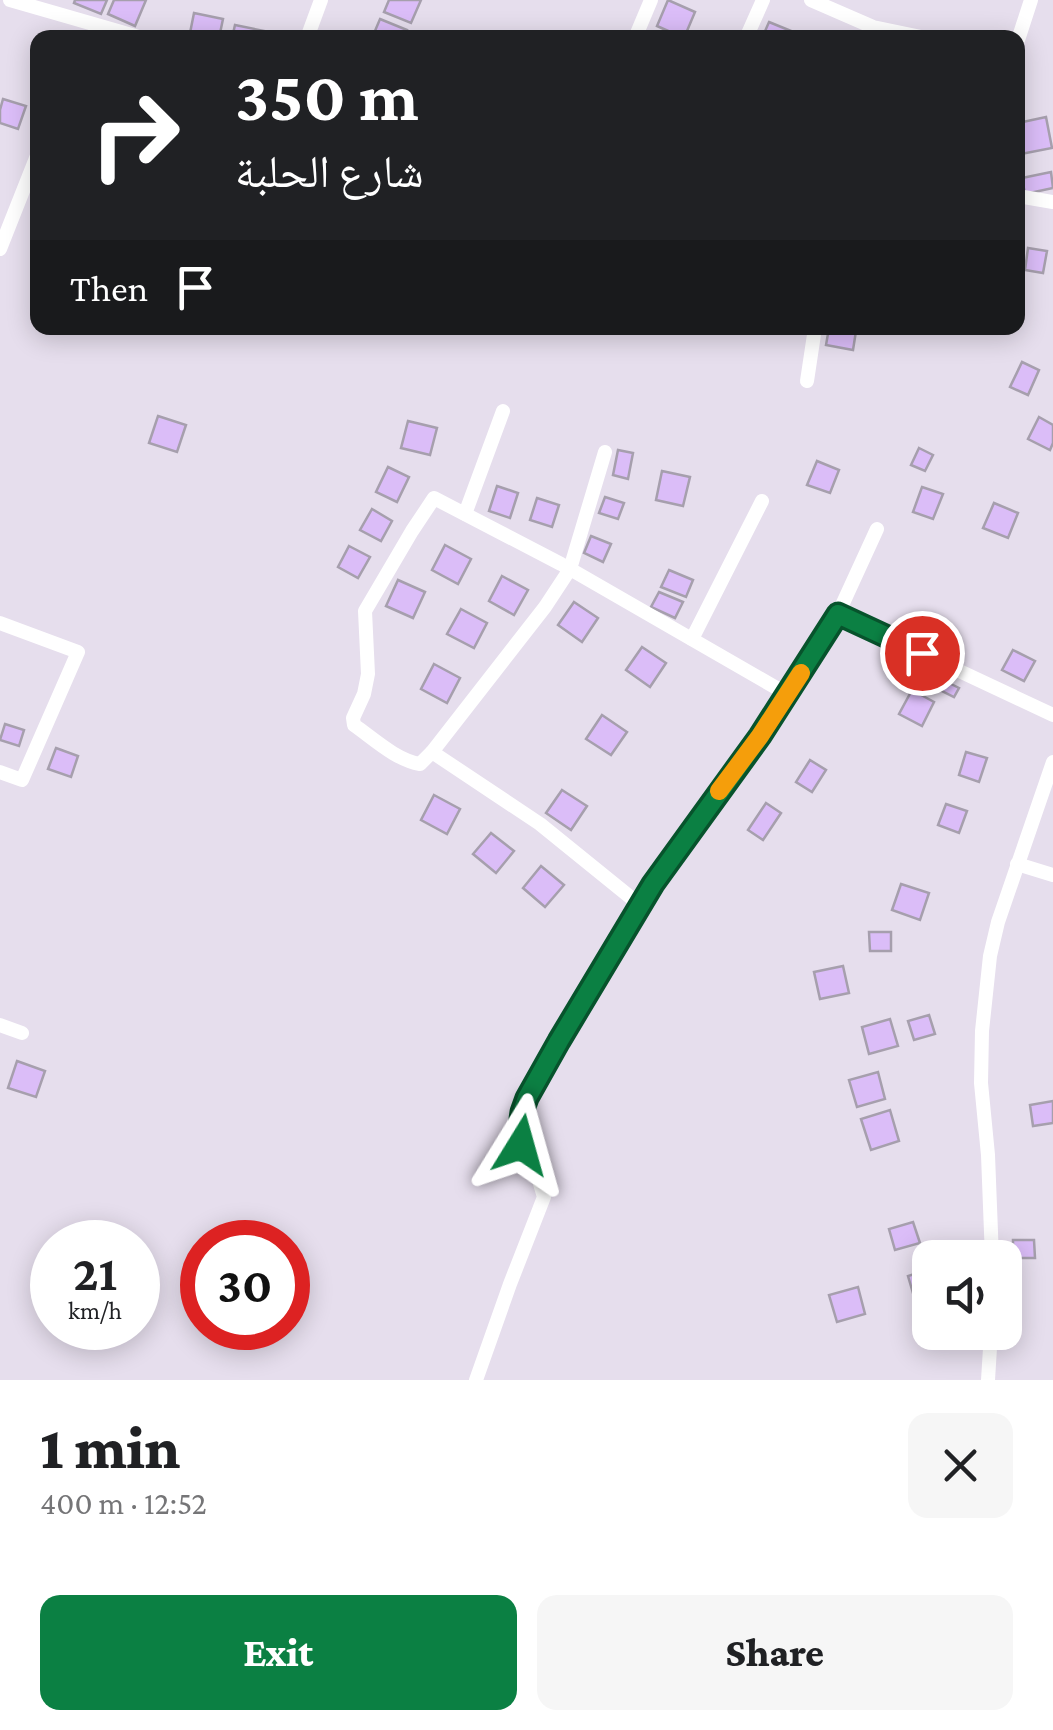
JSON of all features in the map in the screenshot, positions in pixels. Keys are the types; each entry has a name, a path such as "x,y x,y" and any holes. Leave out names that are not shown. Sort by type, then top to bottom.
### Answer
{"street":[{"path":"10,0 86,30"},
{"path":"310,30 321,0"},
{"path":"638,30 651,0"},
{"path":"750,30 763,0"},
{"path":"811,0 891,30"},
{"path":"1021,30 1031,0"},
{"path":"0,249 30,173"},
{"path":"1025,197 1053,202"},
{"path":"807,381 814,335"},
{"path":"465,514 503,411"},
{"path":"604,452 570,569 546,608 432,752 414,764 354,725 368,674 364,614 433,499 570,569 787,694"},
{"path":"692,640 762,501"},
{"path":"476,1380 544,1198 521,1145 519,1133 527,1098 640,905 760,736 838,614 877,529"},
{"path":"838,614 1053,715"},
{"path":"0,623 78,652 22,780 0,772"},
{"path":"432,752 540,824 640,905"},
{"path":"991,1240 982,1083 982,1032 990,956 1053,762"},
{"path":"1017,864 1053,875"},
{"path":"0,1025 22,1032"},
{"path":"988,1380 990,1350"}],"building":[{"path":"107,0 101,14 74,3"},
{"path":"114,0 146,0 135,26 108,14"},
{"path":"389,0 421,0 411,23 384,12"},
{"path":"668,0 695,12 687,30 657,26"},
{"path":"194,13 223,19 221,30 191,30"},
{"path":"380,19 407,30 375,30"},
{"path":"769,22 789,30 766,30"},
{"path":"235,25 259,30 234,30"},
{"path":"3,99 26,106 18,129 0,123"},
{"path":"1046,117 1052,148 1025,153 1025,122"},
{"path":"1051,172 1053,188 1025,194 1025,177"},
{"path":"1028,248 1047,251 1043,273 1025,270"},
{"path":"828,335 855,335 853,350 826,345"},
{"path":"1022,362 1039,370 1028,395 1010,387"},
{"path":"158,416 186,425 177,452 149,443"},
{"path":"1039,417 1053,425 1050,450 1028,439"},
{"path":"408,421 437,428 430,455 401,448"},
{"path":"919,448 933,455 925,471 911,465"},
{"path":"618,450 633,453 628,479 613,475"},
{"path":"817,461 839,470 830,493 807,485"},
{"path":"388,467 409,477 397,502 376,492"},
{"path":"662,471 690,477 683,506 656,500"},
{"path":"497,486 518,493 510,518 489,511"},
{"path":"922,487 943,494 933,519 913,512"},
{"path":"605,497 624,503 618,519 599,513"},
{"path":"537,498 559,505 552,527 530,520"},
{"path":"994,503 1018,513 1008,538 983,528"},
{"path":"372,509 392,521 381,541 360,530"},
{"path":"591,536 611,544 603,562 584,553"},
{"path":"445,545 471,559 458,584 432,570"},
{"path":"349,546 370,557 358,578 338,567"},
{"path":"669,570 693,580 686,597 661,587"},
{"path":"502,576 528,590 514,615 489,601"},
{"path":"398,580 425,592 413,618 386,606"},
{"path":"659,592 683,602 675,618 651,607"},
{"path":"574,602 598,618 582,642 558,625"},
{"path":"461,609 487,623 474,648 447,634"},
{"path":"642,647 666,663 650,687 626,670"},
{"path":"1013,650 1035,661 1024,681 1002,670"},
{"path":"903,660 959,688 954,697 898,669"},
{"path":"434,664 460,678 447,703 421,689"},
{"path":"912,690 934,702 922,726 899,714"},
{"path":"602,715 627,732 611,755 586,739"},
{"path":"5,724 24,730 19,746 0,740"},
{"path":"56,748 78,756 71,777 48,769"},
{"path":"966,752 987,758 979,782 959,775"},
{"path":"810,760 826,770 812,792 796,782"},
{"path":"562,790 587,806 571,830 546,813"},
{"path":"434,795 460,809 447,834 421,820"},
{"path":"766,803 781,813 763,840 748,830"},
{"path":"946,804 967,811 959,833 938,825"},
{"path":"491,833 514,851 496,873 473,854"},
{"path":"541,866 564,885 545,907 523,888"},
{"path":"901,884 929,893 920,920 892,910"},
{"path":"869,932 891,932 891,951 870,951"},
{"path":"843,966 849,993 820,999 814,972"},
{"path":"929,1015 935,1034 914,1040 908,1021"},
{"path":"890,1019 898,1046 869,1054 862,1027"},
{"path":"17,1061 45,1071 36,1097 8,1088"},
{"path":"878,1072 885,1099 857,1107 849,1080"},
{"path":"1053,1101 1053,1123 1033,1126 1030,1105"},
{"path":"890,1110 899,1141 871,1150 861,1119"},
{"path":"913,1222 919,1240 895,1250 889,1229"},
{"path":"1022,1240 1034,1240 1035,1258 1022,1258"},
{"path":"858,1287 865,1314 837,1322 829,1295"}],"slow traffic":[{"path":"719,791 801,673"}],"route":[{"path":"521,1145 519,1133 527,1098 559,1041 653,884 760,736 838,614 922,653"}]}
